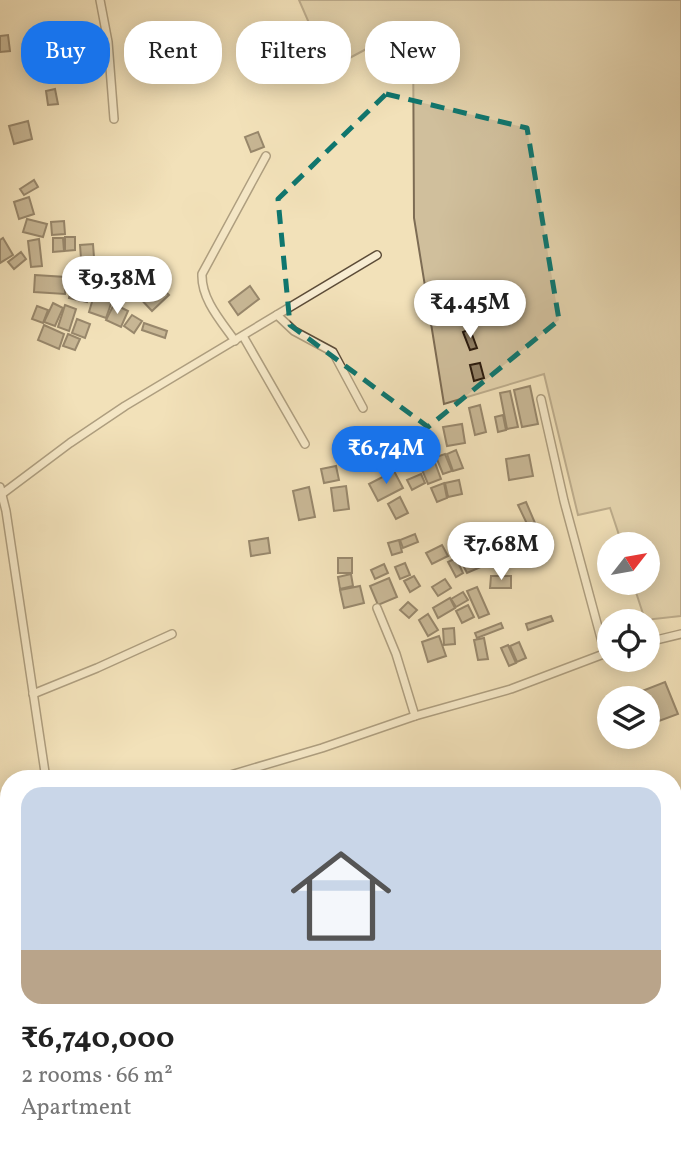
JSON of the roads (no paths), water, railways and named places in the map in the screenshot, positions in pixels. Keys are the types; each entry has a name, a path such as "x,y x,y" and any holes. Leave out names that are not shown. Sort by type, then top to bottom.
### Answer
{"street":[{"path":"100,0 108,42 114,119"},
{"path":"235,341 207,299 201,284 202,274 266,156"},
{"path":"45,770 1,490 114,414 377,255"},
{"path":"277,315 294,331 333,352 362,408"},
{"path":"243,336 305,444"},
{"path":"541,399 564,501 597,618"},
{"path":"377,608 396,654 415,716"},
{"path":"33,694 172,634"},
{"path":"660,639 681,634"},
{"path":"247,770 415,716 510,690 597,657"}]}
